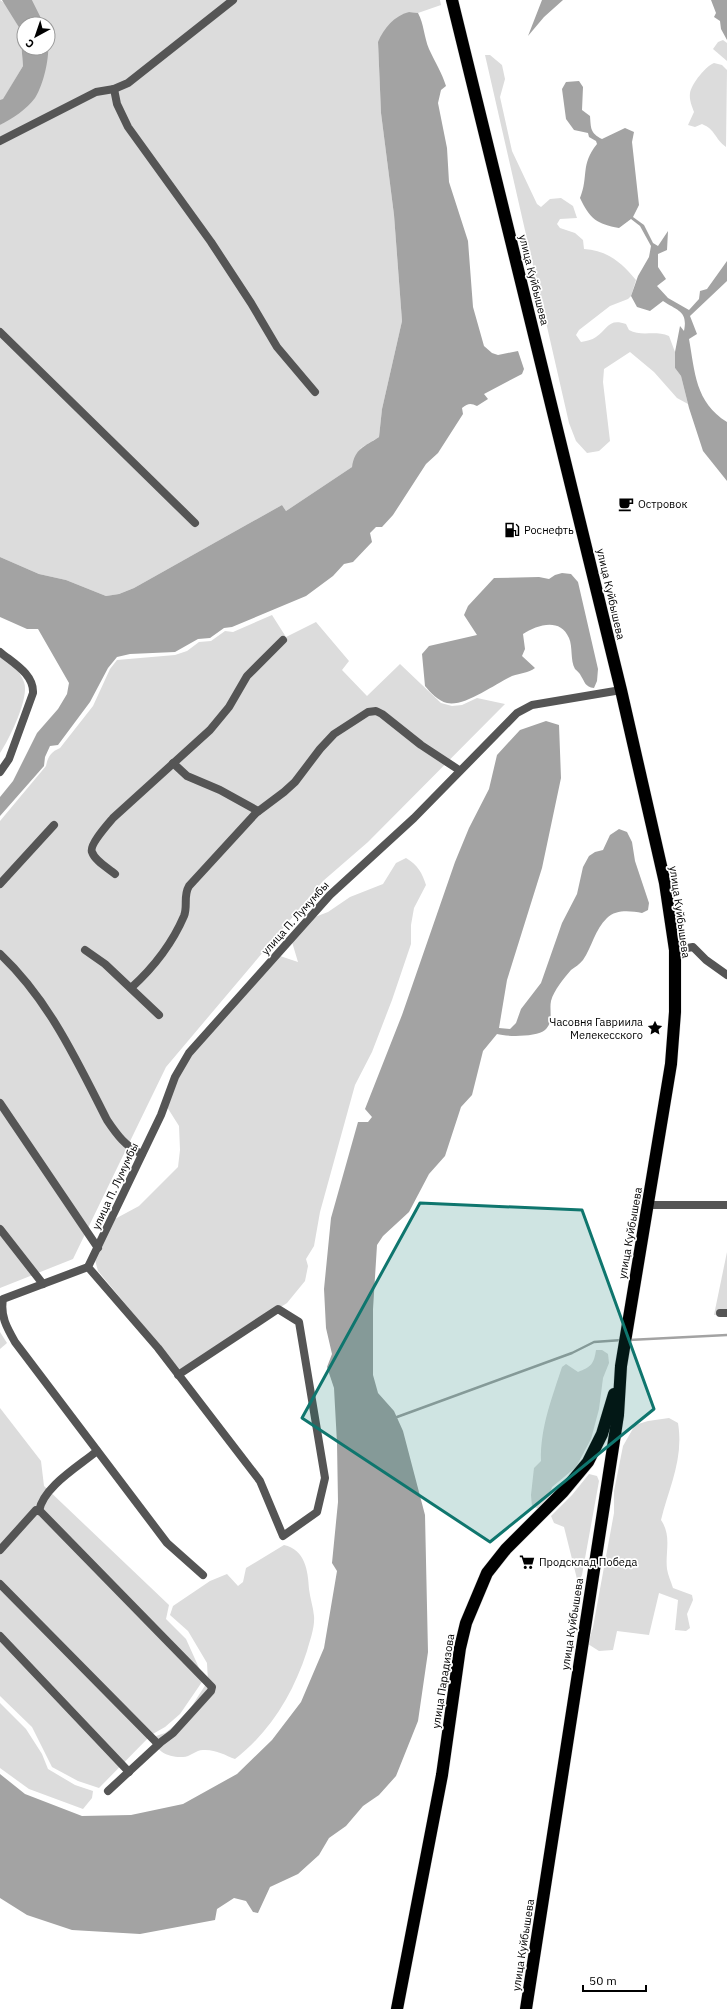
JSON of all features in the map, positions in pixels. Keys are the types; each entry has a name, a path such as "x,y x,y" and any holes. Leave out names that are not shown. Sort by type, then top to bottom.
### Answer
{"highway":[{"name":"улица Куйбышева","path":"452,0 621,690 665,883 675,950 671,1064 620,1371 618,1415 526,2009"},
{"name":"улица Парадизова","path":"397,2009 442,1775 460,1648 466,1623 488,1573 506,1549 563,1492 588,1462 602,1434 620,1371"}],"street":[{"path":"0,142 96,92 114,89 128,83 233,0"},
{"path":"114,89 117,104 128,126 211,242 251,302 278,348 315,392"},
{"path":"0,332 195,523"},
{"path":"115,874 95,857 91,848 101,832 113,818 210,730 229,708 247,676 283,640"},
{"path":"0,652 30,678 34,685 33,693 9,759 0,772"},
{"name":"улица П. Лумумбы","path":"88,1267 161,1115 175,1077 189,1053 330,895 414,818 516,713 532,706 621,690"},
{"path":"130,988 156,963 174,935 185,911 186,892 189,886 258,811 295,782 320,749 334,734 368,712 376,711 382,714 421,745 459,770"},
{"path":"173,764 187,776 220,790 258,811"},
{"path":"0,884 54,825"},
{"path":"675,950 693,947 706,960 727,975"},
{"path":"86,950 105,964 159,1016"},
{"path":"0,954 24,978 49,1012 117,1136 124,1143 142,1154"},
{"path":"0,1103 98,1248"},
{"path":"648,1205 727,1205"},
{"path":"0,1229 43,1284"},
{"path":"178,1375 278,1309 299,1322 325,1478 318,1512 283,1536 260,1481 178,1375 158,1348 88,1267 3,1299 1,1307 3,1319 14,1342 167,1543 203,1575"},
{"path":"39,1511 40,1504 45,1496 61,1480 97,1451"},
{"path":"0,1550 36,1510 39,1511"},
{"path":"39,1511 212,1687 211,1691 173,1733 158,1744 108,1791"},
{"path":"0,1584 158,1744"},
{"path":"0,1636 129,1772"}],"highlighted area":[{"path":"420,1203 582,1210 654,1409 490,1542 302,1418"}],"shaded area":[{"path":"0,0 6,4 16,22 16,56 22,56 23,66 3,100 0,100"},
{"path":"2,0 32,0 40,16 16,16 16,23"},
{"path":"32,0 440,0 441,5 418,13 409,12 378,42 381,113 394,215 402,321 382,409 379,437 361,448 352,467 286,511 282,505 134,588 119,594 106,596 66,580 39,574 0,557 0,125 26,107 46,56 56,56 56,16 40,16"},
{"path":"542,0 563,0 544,17 528,36"},
{"path":"711,0 727,0 727,40 721,29 720,21 714,17 716,13"},
{"path":"409,12 418,13 429,49 446,86 441,90 438,103 447,148 449,182 468,241 473,307 484,346 492,353 498,355 518,351 524,369 522,374 484,394 488,399 477,406 470,404 462,408 463,414 438,453 426,464 393,515 382,527 376,527 370,533 372,542 353,562 344,564 333,576 306,596 232,627 224,628 210,638 198,639 175,652 130,654 117,657 108,668 90,702 58,745 50,746 45,757 44,766 0,816 0,797 13,781 37,733 58,709 67,694 69,683 38,629 27,629 0,617 0,557 39,574 66,580 106,596 119,594 134,588 282,505 286,511 352,467 355,456 358,452 379,437 382,409 402,321 394,215 381,113 378,42 390,23 399,16"},
{"path":"723,40 727,43 727,61 713,49 718,42"},
{"path":"485,55 490,55 502,65 505,79 500,97 512,151 537,204 541,207 550,199 561,198 573,206 577,218 560,219 557,224 560,228 575,233 583,240 584,249 600,252 613,258 636,280 631,296 628,299 610,306 579,330 576,335 581,342 593,339 609,325 615,322 626,324 629,330 634,332 664,334 669,336 675,352 675,368 681,376 688,404 677,398 654,372 630,352 604,369 603,382 610,441 599,451 587,453 576,441 569,423"},
{"path":"22,56 47,56 44,78 35,98 19,113 0,125 0,100 3,99 23,66"},
{"path":"714,63 722,65 727,70 726,147 707,126 702,124 695,127 688,125 694,112 690,98 691,89 703,71"},
{"path":"579,81 583,87 582,110 590,116 591,127 595,135 602,139 625,128 634,132 632,142 639,205 633,217 644,225 653,243 658,246 668,231 667,250 658,254 658,267 666,279 657,286 668,298 689,310 699,299 700,291 707,289 727,261 727,281 690,316 697,334 689,339 695,374 702,396 716,414 727,422 727,481 703,451 689,408 681,376 675,368 675,352 680,326 684,331 685,319 683,315 681,312 663,301 650,311 637,307 631,296 638,276 649,257 651,246 640,226 631,219 619,228 605,225 591,216 580,198 583,190 588,158 597,144 596,141 589,137 588,133 574,130 566,119 562,89 566,82"},
{"path":"562,573 571,574 578,582 598,669 597,681 594,688 584,682 580,674 575,669 573,665 569,638 565,631 554,625 541,626 523,634 525,649 522,656 535,668 532,670 512,676 480,694 454,703 447,703 440,700 425,686 422,654 429,646 477,635 464,615 468,606 494,578 539,577 549,579"},
{"path":"272,615 286,637 316,622 349,661 342,670 367,696 400,664 441,703 452,706 462,705 477,698 505,704 368,842 323,881 166,1067 73,1259 0,1288 0,821 46,766 50,755 60,748 93,706 110,669 117,660 175,655 187,651 199,642 211,641 225,631 233,632"},
{"path":"0,654 17,670 24,682 25,689 18,718 0,753"},
{"path":"546,721 559,725 561,778 542,868 507,980 499,1028 510,1029 516,1023 521,1009 541,983 562,923 577,894 583,867 589,856 595,852 603,850 610,835 619,829 627,832 632,842 635,861 649,903 648,910 642,913 628,911 619,912 611,915 603,922 599,927 583,960 562,980 554,993 551,1001 551,1016 548,1027 545,1030 536,1034 522,1036 497,1034 483,1051 472,1095 461,1107 445,1156 429,1174 409,1212 383,1236 377,1245 373,1309 373,1375 378,1393 394,1411 403,1431 425,1515 428,1652 418,1721 396,1776 379,1795 363,1806 346,1826 329,1838 319,1855 298,1874 270,1887 258,1913 253,1912 246,1901 234,1898 217,1909 215,1920 140,1934 72,1930 27,1915 0,1898 0,1774 25,1794 82,1816 131,1815 183,1804 237,1774 272,1740 301,1702 324,1648 337,1571 332,1563 338,1502 337,1443 334,1388 327,1367 332,1354 326,1328 324,1289 331,1218 358,1122 368,1122 372,1117 365,1109 402,1015 455,862 469,828 489,789 497,755 520,730"},
{"path":"406,858 414,863 426,885 414,908 411,925 411,944 392,1000 372,1052 355,1085 320,1212 314,1246 306,1259 308,1266 305,1281 287,1303 181,1371 98,1271 95,1260 113,1220 139,1206 178,1167 180,1150 179,1126 167,1107 176,1079 191,1055 280,956 298,962 292,942 315,917 328,912 350,897 383,884 396,863"},
{"path":"727,1252 727,1314 714,1315"},
{"path":"0,1332 7,1343 0,1349"},
{"path":"596,1350 602,1350 608,1354 609,1363 603,1378 599,1409 591,1439 576,1467 552,1487 549,1497 538,1508 532,1507 531,1495 534,1468 541,1461 542,1437 562,1367 566,1364 578,1372 586,1368 593,1362"},
{"path":"0,1408 41,1461 44,1486 169,1605 166,1619 186,1639 204,1679 180,1714 165,1727 151,1735 99,1788 78,1781 52,1767 32,1727 0,1696"},
{"path":"669,1418 678,1423 679,1449 675,1473 661,1520 666,1532 667,1569 673,1588 692,1595 693,1600 687,1614 690,1628 686,1631 675,1630 678,1600 659,1593 649,1635 617,1631 613,1650 599,1651 588,1644 593,1627 614,1513 614,1491 623,1446 635,1425 648,1421"},
{"path":"589,1474 597,1476 599,1481 582,1575 580,1579 577,1579 564,1527 554,1523 551,1516 572,1495"},
{"path":"284,1545 297,1551 304,1562 308,1575 309,1592 314,1612 314,1625 307,1651 288,1697 270,1724 248,1748 235,1759 212,1750 200,1750 183,1757 163,1753 156,1746 153,1737 165,1733 184,1718 208,1681 207,1663 188,1631 170,1615 173,1606 210,1581 227,1574 238,1586 243,1582 246,1568"},
{"path":"0,1703 26,1729 42,1754 48,1769 75,1785 93,1791 92,1798 83,1809 29,1789 0,1768"}],"waterway":[{"path":"629,1340 727,1335"},
{"path":"397,1417 572,1353 594,1342 622,1340"}],"place":[{"name":"Островок","path":"626,504"},
{"name":"Роснефть","path":"512,530"},
{"name":"Часовня Гавриила Мелекесского","path":"655,1028"},
{"name":"Продсклад Победа","path":"527,1562"}]}
